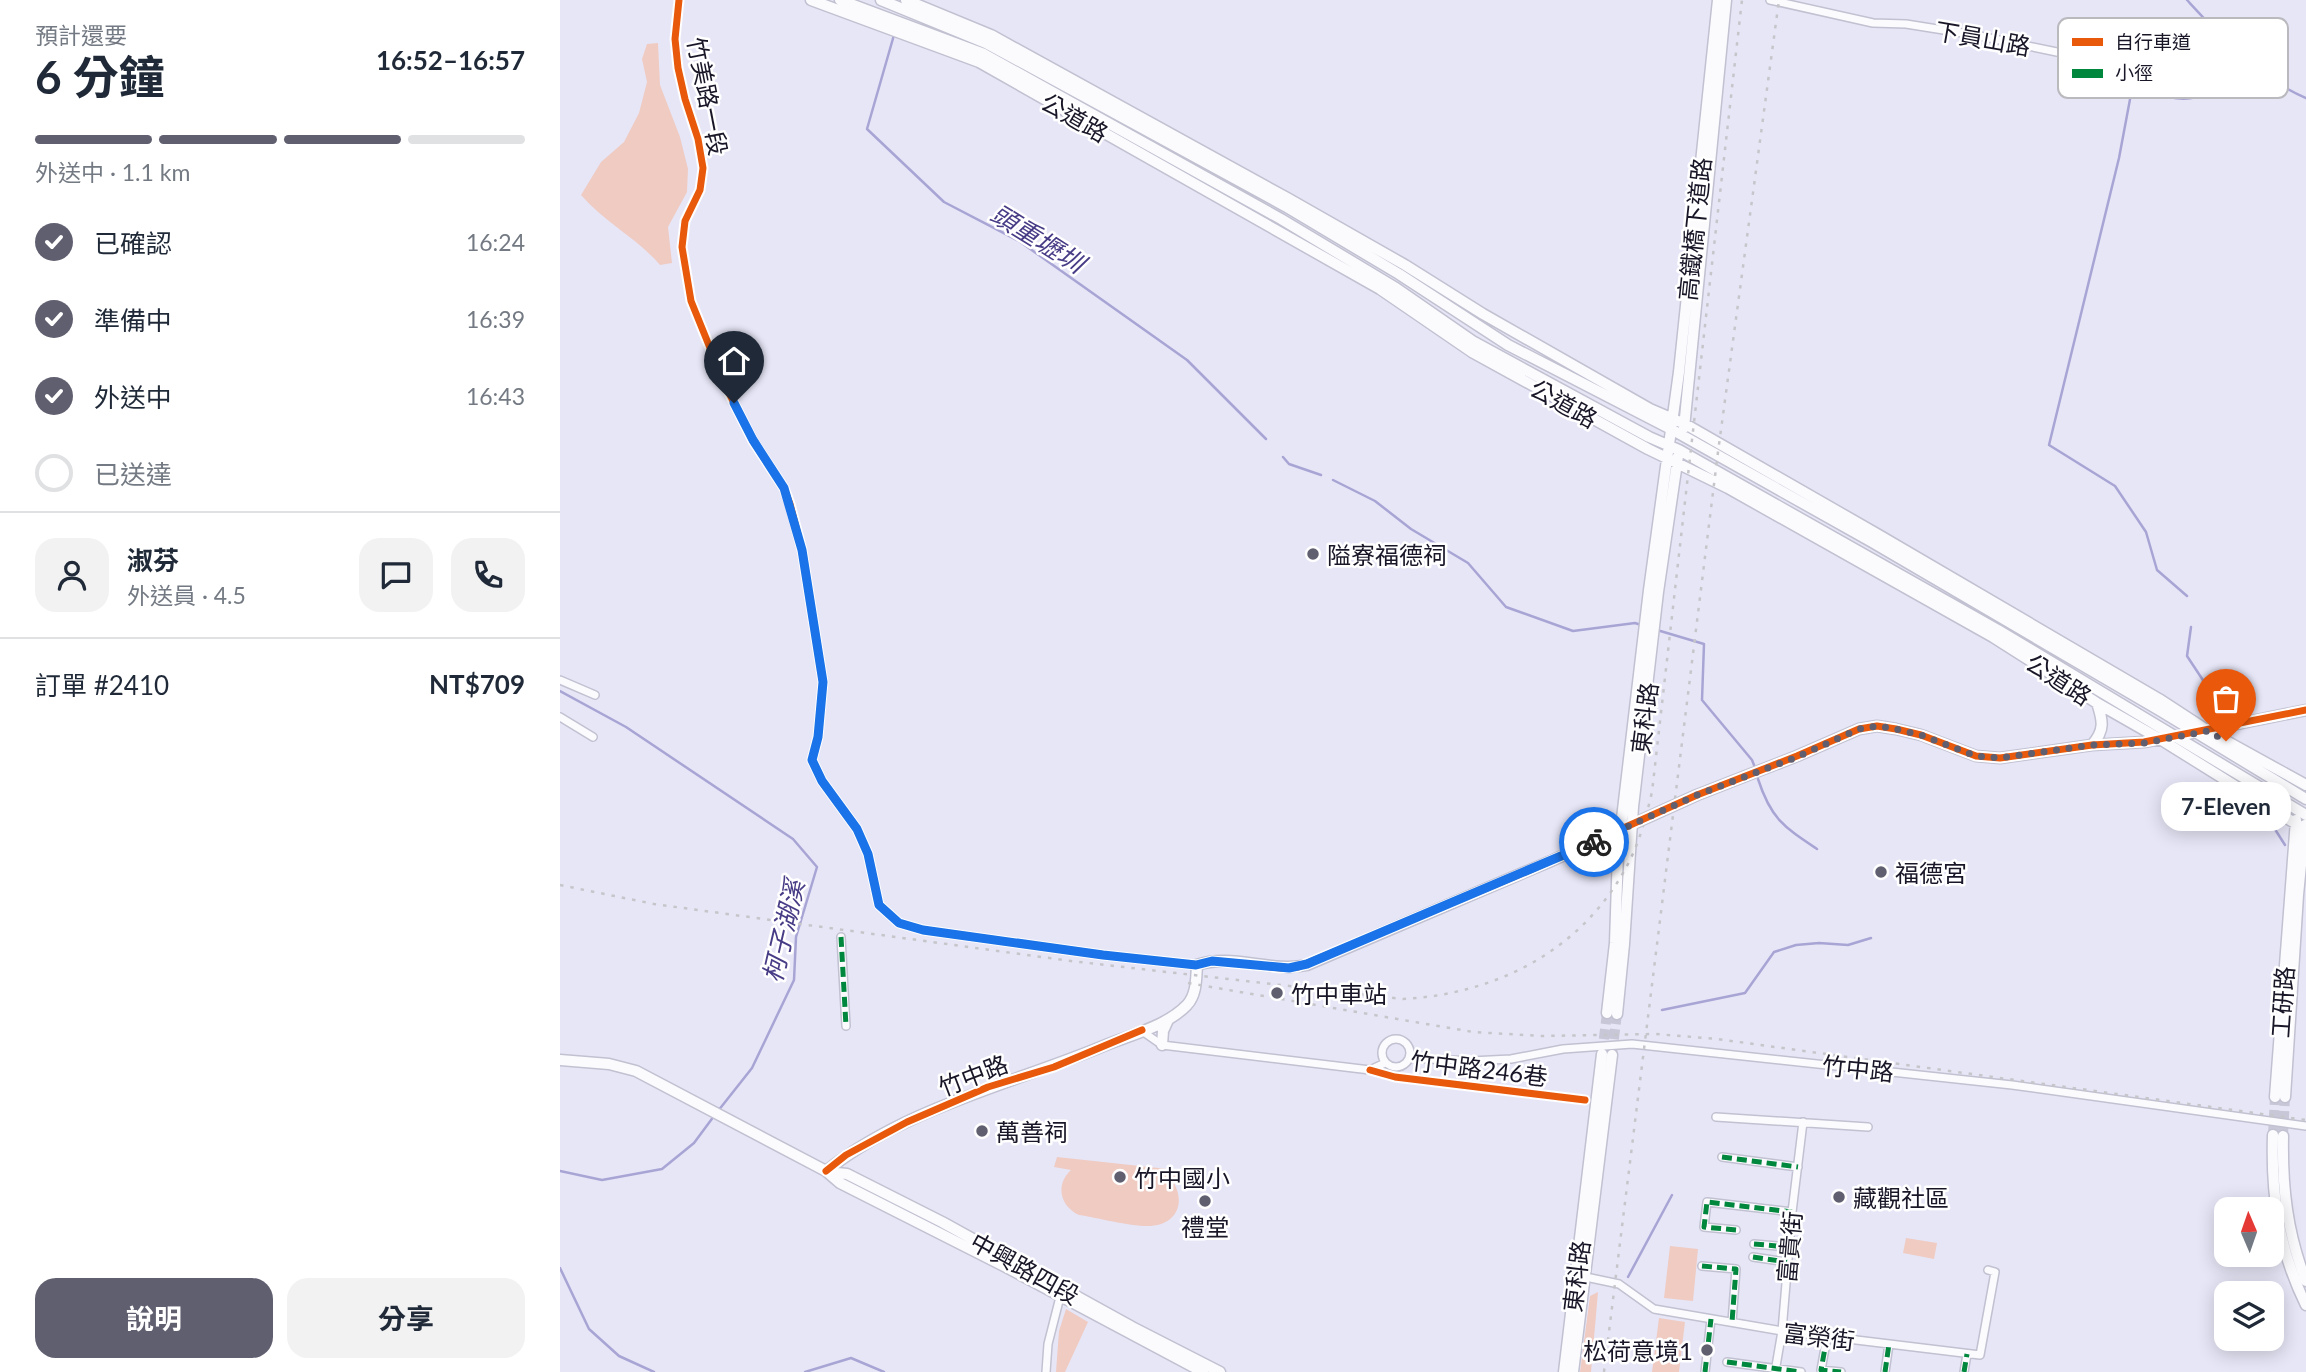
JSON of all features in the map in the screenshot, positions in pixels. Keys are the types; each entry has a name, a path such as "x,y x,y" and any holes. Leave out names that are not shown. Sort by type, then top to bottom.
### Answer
{"street":[{"name":"公道路","path":"811,0 979,62 1380,289 1472,352 1648,449 1673,454"},
{"name":"公道路","path":"840,0 984,54 1281,219 1396,288 1474,342 2158,725 2304,814"},
{"name":"公道路","path":"881,0 986,43 1284,206 1399,274 1508,345 1683,436 1732,458 2303,783"},
{"name":"公道路","path":"906,0 990,35 1393,258 1483,314 1638,402 1685,424 1732,458 2302,797"},
{"name":"高鐵橋下道路","path":"1673,454 1671,429 1718,0"},
{"name":"高鐵橋下道路","path":"1685,424 1726,0"},
{"name":"下員山路","path":"1770,0 1873,23 1906,24 1975,34 2058,52"},
{"name":"竹美路一段","path":"678,4 675,39 678,68 698,139 703,168 700,190 685,221 681,247 686,280 691,301 725,385 753,440 784,488 790,504 802,550 823,682 818,737 812,760 822,781 857,829 868,854 879,905 899,923 923,930 1196,965"},
{"name":"東科路","path":"1648,642 1620,830 1612,1013 1624,944 1632,824 1654,591 1673,454 1683,436 1685,424"},
{"name":"公道路","path":"1996,634 2097,703 2302,828"},
{"path":"560,680 595,695"},
{"path":"2092,745 2102,732 2103,721 2097,703"},
{"path":"1196,965 1212,961 1289,968 1307,964 1859,729 1877,726 1896,729 1921,735 1976,756 2000,758 2092,745 2144,743 2306,710"},
{"path":"560,717 593,737"},
{"name":"工研路","path":"2281,1097 2304,814 2303,783"},
{"path":"841,937 846,1026"},
{"name":"竹中路","path":"826,1171 846,1156 907,1122 988,1087 1054,1067 1168,1019 1193,998 1196,965"},
{"path":"1162,1045 1164,1025 1168,1019"},
{"path":"1142,1030 1162,1045 1370,1070 1385,1063 1398,1067 1405,1064 1409,1058 1409,1049 1405,1042 1392,1039 1382,1048 1385,1063"},
{"name":"竹中路","path":"1409,1058 1471,1061 1511,1059 1563,1049 1632,1044 2012,1085 2306,1126"},
{"name":"東科路","path":"1573,1372 1581,1276 1607,1054"},
{"name":"中興路四段","path":"560,1060 610,1064 636,1071 826,1171 847,1174 942,1222 1061,1293 1203,1372"},
{"name":"竹中路246巷","path":"1370,1070 1395,1077 1584,1100"},
{"path":"1716,1117 1868,1127"},
{"name":"富貴街","path":"1775,1370 1782,1331 1803,1122"},
{"path":"2306,1281 2297,1258 2286,1213 2278,1135 2273,1190 2280,1234 2306,1305"},
{"path":"1722,1157 1798,1167"},
{"path":"1736,1230 1704,1227 1707,1202 1792,1212"},
{"path":"1754,1244 1789,1247"},
{"path":"1753,1257 1787,1262"},
{"path":"1702,1266 1736,1269 1732,1322"},
{"path":"1965,1372 1967,1354 1980,1355 1995,1272 1988,1270"},
{"name":"東科路","path":"1564,1372 1581,1276"},
{"name":"富榮街","path":"1581,1276 1619,1284 1654,1308 1782,1331 1967,1354"},
{"path":"1046,1372 1048,1344 1061,1293"},
{"name":"中興路四段","path":"1061,1293 1220,1372"},
{"path":"1705,1372 1711,1319"},
{"path":"1827,1337 1821,1370 1841,1372"},
{"path":"1885,1372 1889,1344"},
{"path":"1727,1362 1801,1372"}],"shaded area":[{"path":"658,43 660,85 680,137 688,169 687,192 668,227 672,263 660,265 581,195 601,162 624,142 639,113 647,82 642,59 647,44"},
{"path":"1057,1157 1186,1171 1185,1183 1174,1183 1179,1198 1176,1211 1167,1221 1151,1226 1079,1215 1064,1201 1061,1188 1071,1170 1054,1167"},
{"path":"1906,1238 1937,1243 1934,1259 1903,1253"},
{"path":"1670,1246 1698,1249 1693,1301 1664,1298"},
{"path":"1598,1292 1591,1372 1580,1372 1590,1296"},
{"path":"1066,1309 1088,1322 1065,1372 1056,1372 1059,1331"},
{"path":"1659,1318 1685,1322 1679,1372 1652,1372"}],"waterway":[{"path":"2187,0 2204,18"},
{"name":"頭重壢圳","path":"894,35 867,129 944,202 1019,241 1187,360 1266,439"},
{"path":"2288,89 2306,98"},
{"path":"2130,98 2119,158 2049,445 2115,486 2146,532 2157,570 2187,596"},
{"path":"2176,98 2189,98"},
{"name":"頭重壢圳","path":"1283,457 1289,464 1321,475"},
{"name":"頭重壢圳","path":"1333,480 1375,501 1411,529 1468,563 1506,607 1573,631 1635,623 1641,625"},
{"path":"2191,627 2187,656 2222,709"},
{"name":"頭重壢圳","path":"1657,630 1704,644 1702,700 1754,765"},
{"name":"柯子湖溪","path":"560,691 626,727 793,839 817,867 796,937 794,980 752,1068 718,1111"},
{"name":"頭重壢圳","path":"1758,779 1768,804 1780,821 1817,849"},
{"path":"2271,823 2285,845"},
{"name":"頭重壢圳","path":"1662,1010 1745,993 1774,952 1796,945 1848,945 1871,938"},
{"name":"柯子湖溪","path":"560,1171 602,1180 662,1169 694,1143 714,1116"},
{"name":"頭重壢圳","path":"1628,1277 1672,1195"},
{"name":"柯子湖溪","path":"560,1268 589,1329 619,1356 654,1372"},
{"name":"柯子湖溪","path":"805,1372 851,1358 884,1372"}],"tunnel":[{"path":"1602,1054 1607,1013"},
{"path":"1612,1054 1617,1014"},
{"path":"2273,1135 2275,1097"},
{"path":"2283,1136 2285,1097"}],"railway":[{"path":"560,885 654,904 1071,961 1403,999 1471,988 1504,977 1534,962 1562,943 1587,921 1628,864 1639,838 1652,792 1742,0"},
{"path":"1604,1372 1718,452 1779,0"},
{"path":"1188,983 1473,1032 1542,1036 1656,1034 1717,1039 2306,1120"}],"marked path":[{"path":"841,937 846,1026"},
{"path":"1722,1157 1798,1167"},
{"path":"1736,1230 1704,1227 1707,1202 1792,1212"},
{"path":"1754,1244 1789,1247"},
{"path":"1753,1257 1787,1262"},
{"path":"1702,1266 1736,1269 1732,1322"},
{"path":"1705,1372 1711,1319"},
{"path":"1827,1337 1821,1370 1841,1372"},
{"path":"1885,1372 1889,1344"},
{"path":"1964,1372 1967,1354"},
{"path":"1727,1362 1801,1372"}],"cycle path":[{"path":"679,0 675,39 678,68 698,139 703,168 700,190 685,221 682,247 691,301 725,385 753,441 784,488 790,504 802,550 823,682 818,737 812,760 822,781 857,829 868,854 879,905 899,923 923,930 1103,955 1197,965 1212,961 1281,968 1298,967 1530,870 1697,795 1859,729 1877,726 1896,729 1921,735 1976,756 2000,758 2092,745 2144,742 2306,710"},
{"path":"826,1171 846,1155 907,1122 988,1087 1054,1067 1142,1030"},
{"path":"1370,1070 1395,1077 1585,1100"}],"way so far":[{"path":"1594,842 1697,795 1797,757 1859,729 1877,726 1921,735 1976,756 2000,758 2092,745 2144,743 2208,731 2226,741"}],"place":[{"name":"隘寮福德祠","path":"1313,554"},
{"name":"7-Eleven","path":"2226,741"},
{"name":"福德宮","path":"1881,872"},
{"name":"竹中車站","path":"1277,993"},
{"name":"萬善祠","path":"982,1131"},
{"name":"竹中國小","path":"1120,1177"},
{"name":"藏觀社區","path":"1839,1197"},
{"name":"禮堂","path":"1205,1201"},
{"name":"松荷意境1","path":"1707,1350"}],"route":[{"path":"734,403 768,466 784,488 802,550 823,682 818,737 812,760 822,781 857,829 868,854 879,905 899,923 923,930 1103,955 1196,965 1212,961 1289,968 1307,964 1594,842"}]}
